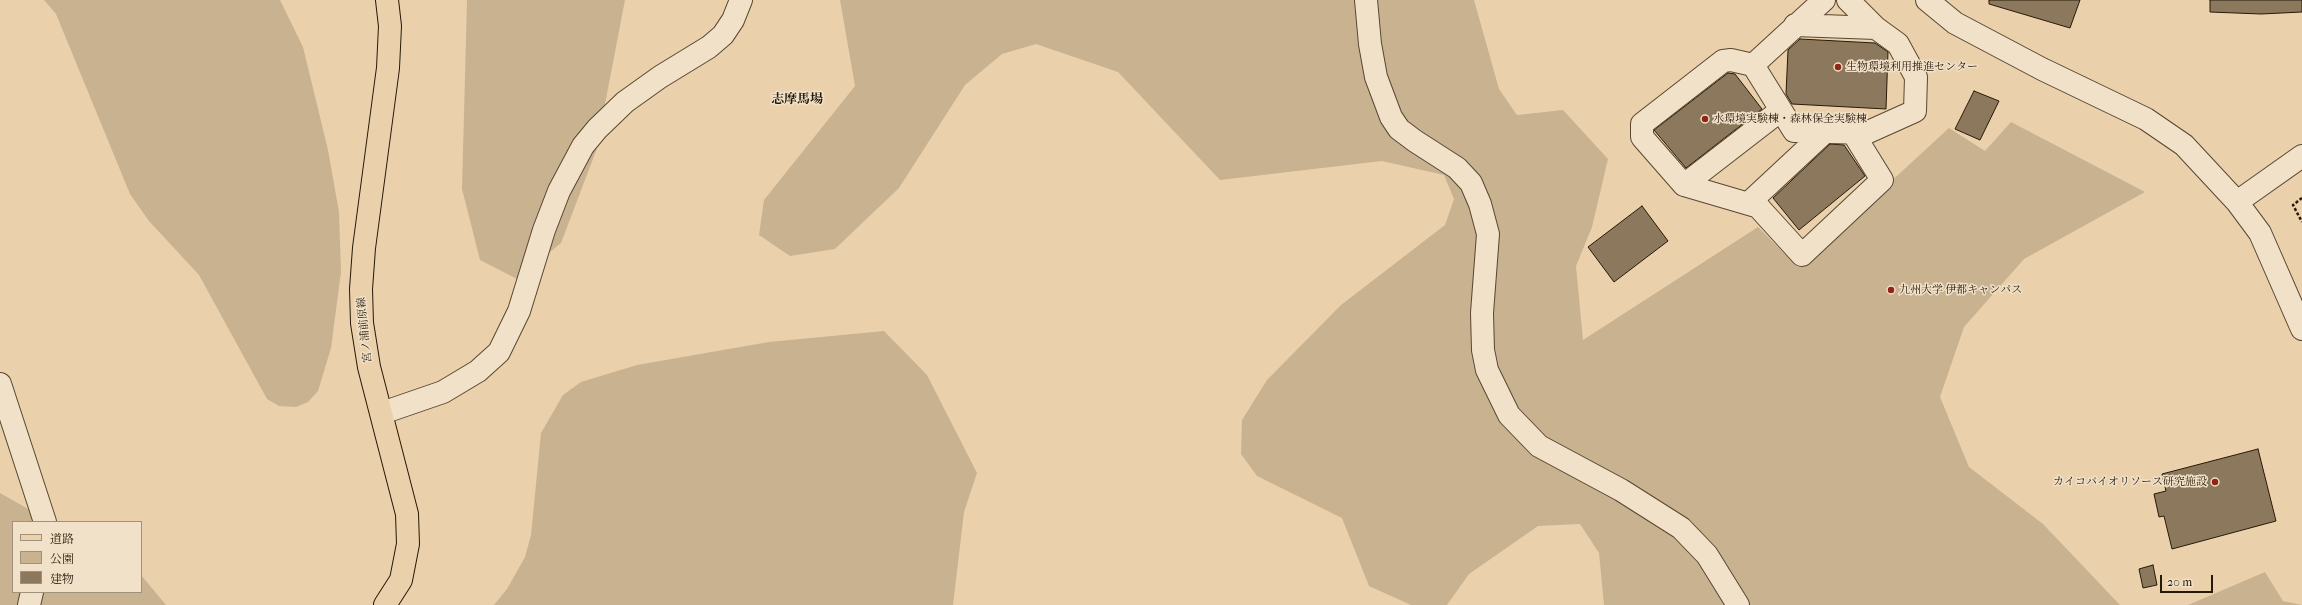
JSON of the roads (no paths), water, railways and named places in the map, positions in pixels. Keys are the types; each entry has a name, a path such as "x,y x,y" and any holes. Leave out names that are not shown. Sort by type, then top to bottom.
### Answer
{"main road":[{"name":"宮ノ浦前原線","path":"385,605 401,580 408,544 407,514 369,367 362,323 361,289 364,248 388,68 390,26 387,0"}],"street":[{"path":"382,413 443,392 478,372 499,352 519,311 544,230 559,191 583,146 597,129 625,102 714,43 733,20 741,0"},
{"path":"1366,0 1370,44 1376,77 1391,118 1399,129 1457,168 1471,183 1480,204 1488,234 1482,313 1483,350 1487,370 1509,415 1539,446 1621,490 1681,528 1707,555 1738,605"},
{"path":"1753,64 1824,0"},
{"path":"1759,208 1684,185 1642,137 1642,124 1723,62 1731,60 1753,64 1794,131 1866,133 1915,111 1916,77 1898,44 1876,28 1848,0"},
{"path":"1927,0 1955,23 2042,69 2146,119 2184,145 2237,202 2260,233 2302,329"},
{"path":"1795,25 1876,28"},
{"path":"1684,185 1781,110"},
{"path":"1825,132 1752,200 1802,255 1882,180 1853,133"},
{"path":"2237,202 2302,156"},
{"path":"0,384 46,521"},
{"path":"29,605 32,593"}],"place":[{"name":"生物環境利用推進センター","path":"1838,67"},
{"name":"水環境実験棟・森林保全実験棟","path":"1705,119"},
{"name":"九州大学 伊都キャンパス","path":"1891,290"},
{"name":"カイコバイオリソース研究施設","path":"2215,482"}],"district":[{"name":"志摩馬場","path":"797,100"}]}
